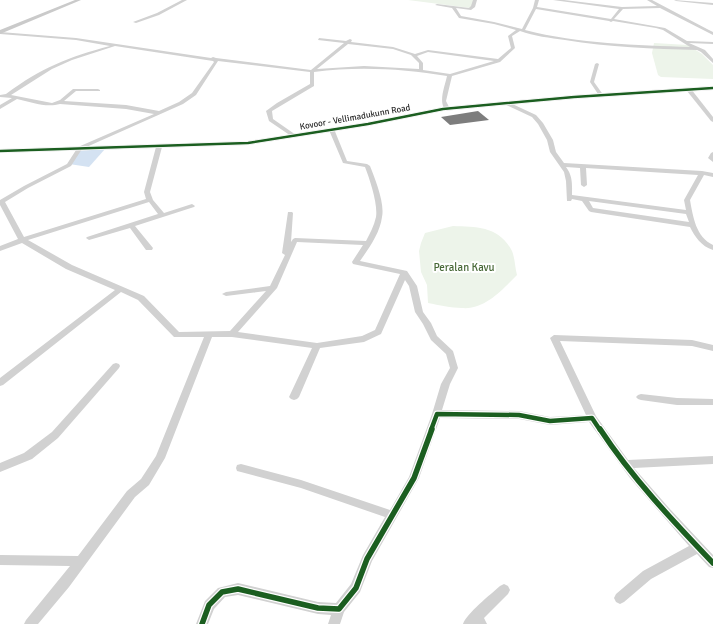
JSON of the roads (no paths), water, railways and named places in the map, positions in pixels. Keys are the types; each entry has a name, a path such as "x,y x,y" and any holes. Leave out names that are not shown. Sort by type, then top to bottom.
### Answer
{"main road":[{"path":"0,32 75,0"},
{"path":"0,32 79,0"}],"street":[{"path":"135,22 158,14 185,0"},
{"path":"437,5 470,9 473,7 475,0"},
{"path":"0,32 76,39 163,53 312,71 331,68 361,68 450,75 498,61 514,48 510,36 521,30 535,8 537,0"},
{"path":"556,0 622,8 660,6"},
{"path":"649,0 695,23 713,34"},
{"path":"676,0 713,4"},
{"path":"453,6 460,17 540,35 593,43 698,49"},
{"path":"535,8 664,29 686,42 688,45 703,51 713,62"},
{"path":"611,21 622,8"},
{"path":"319,39 345,44 393,48 414,56 421,64 421,72"},
{"path":"312,71 350,40"},
{"path":"686,42 713,43"},
{"path":"8,95 30,79 47,70 74,58 117,45"},
{"path":"414,56 428,50 498,61"},
{"path":"213,58 216,62 194,94 181,103 80,148 69,165 1,202 22,240 69,267 141,298 177,335 232,334 317,346 364,339 378,332 404,273"},
{"path":"597,64 592,82 602,96"},
{"path":"294,136 271,120 269,111 278,104 292,99 312,86 312,71"},
{"path":"447,109 444,101 450,75"},
{"name":"Kovoor - Vellimadukunn Road","path":"0,151 234,144 332,130 447,109 506,103 713,88"},
{"path":"60,102 74,90 98,90"},
{"path":"690,90 713,120"},
{"path":"0,96 8,95 50,104 60,102 126,107 159,113"},
{"path":"0,107 17,97"},
{"path":"506,103 534,116 540,123 550,140 553,152 567,172 569,199 584,199 689,212"},
{"path":"332,130 346,162 367,166 371,173 380,216 368,243 356,262 404,273 413,286 419,312 427,323 434,338 450,353 454,368 450,373 445,386 437,414 414,478 367,558 356,588 339,609 334,624"},
{"path":"159,146 147,192 150,200 162,215"},
{"path":"713,154 711,158 713,160"},
{"path":"562,165 702,173 713,175"},
{"path":"583,166 584,185"},
{"path":"702,173 687,200 689,212 700,238 705,245 713,248"},
{"path":"584,199 591,210 694,225"},
{"path":"0,249 22,240 150,200"},
{"path":"88,238 192,206"},
{"path":"286,256 290,213"},
{"path":"131,225 149,248"},
{"path":"232,334 273,288 286,256 295,240 368,243"},
{"path":"226,294 273,288"},
{"path":"0,383 121,289"},
{"path":"30,624 81,561 131,494 145,482 160,458 209,335"},
{"path":"713,348 692,343 554,338 592,418 625,464 663,509 713,563"},
{"path":"294,397 317,346"},
{"path":"0,468 28,456 55,435 116,366"},
{"path":"641,397 683,402 713,402"},
{"path":"437,414 519,415 550,421 592,418"},
{"path":"625,464 713,460"},
{"path":"241,468 301,484 392,515"},
{"path":"620,598 647,576 698,547"},
{"path":"0,560 81,561"},
{"path":"202,624 209,605 222,592 238,589 318,608 339,609"},
{"path":"475,622 504,590"}],"water":[{"path":"105,149 89,167 69,164 77,151"}],"park label":[{"name":"Peralan Kavu","path":"464,267"}]}
